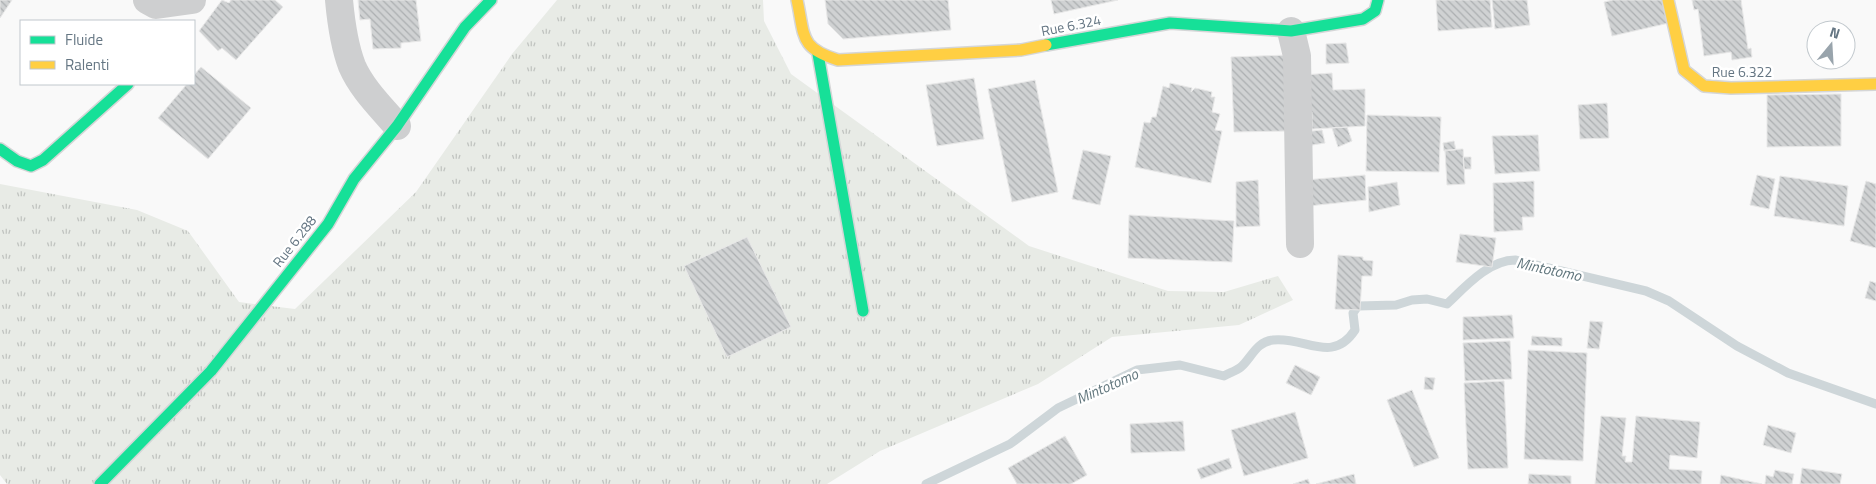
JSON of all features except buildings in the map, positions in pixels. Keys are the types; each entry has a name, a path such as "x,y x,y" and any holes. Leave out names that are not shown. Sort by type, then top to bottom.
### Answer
{"street":[{"path":"147,0 156,5 192,0"},
{"path":"189,20 206,0"},
{"path":"338,0 342,28 352,66 368,92 397,126"},
{"name":"Rue 6.288","path":"100,484 211,371 328,224 354,180 397,126 465,27 490,0"},
{"path":"797,0 807,44 818,54 863,311"},
{"name":"Rue 6.324","path":"818,54 838,60 1021,50 1122,30 1170,23 1291,31 1364,19 1375,11 1378,0"},
{"name":"Rue 6.322","path":"1668,0 1684,70 1704,86 1731,88 1876,84"},
{"path":"1291,31 1298,56 1300,244"},
{"path":"0,148 18,161 31,166 43,160 127,85"}],"green space":[{"path":"557,0 763,0 764,21 791,74 1029,246 1168,291 1224,292 1278,276 1293,300 1239,325 1112,337 1038,384 880,451 827,484 7,484 0,475 0,184 137,210 188,231 239,302 295,309 416,192 512,54"}],"waterway":[{"name":"Mintotomo","path":"926,484 1010,444 1058,408 1137,370 1180,365 1224,376 1241,367 1258,347 1267,341 1285,340 1317,347 1337,346 1355,330 1353,313 1358,306 1396,305 1412,300 1427,299 1447,304 1487,269 1505,261 1515,260 1646,291 1669,301 1737,346 1788,373 1876,404"}],"traffic: fast":[{"path":"100,484 211,371 328,224 354,179 397,126 465,27 491,0"},
{"path":"1046,45 1170,23 1291,31 1363,19 1375,11 1378,0"},
{"path":"818,54 863,311"},
{"path":"0,149 17,161 31,166 43,160 127,85"}],"traffic: slow":[{"path":"797,0 803,32 810,45 816,51 838,60 1021,50 1046,45"},
{"path":"1668,0 1684,70 1704,86 1731,88 1876,84"}]}
